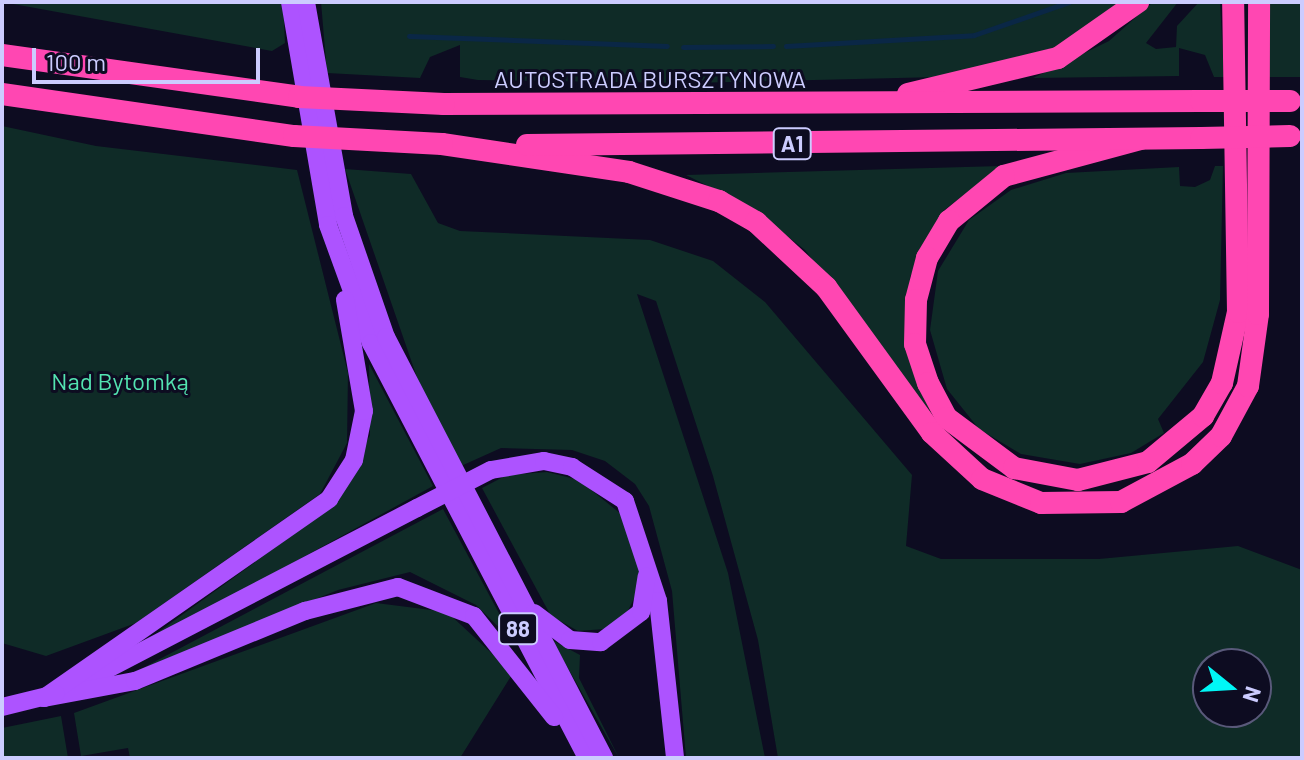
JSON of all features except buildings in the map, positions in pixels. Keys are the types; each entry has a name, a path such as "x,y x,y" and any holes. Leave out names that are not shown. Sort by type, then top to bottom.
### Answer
{"highway":[{"path":"844,106 1030,68 1093,38 1138,2"},
{"path":"1141,139 1004,176 949,221 927,258 916,300 915,344 928,383 947,418 1014,468 1078,480 1148,462 1194,426 1222,383 1238,312 1233,2"},
{"path":"442,144 629,172 719,201 756,222 826,287 932,433 982,479 1041,503 1121,502 1192,464 1221,436 1248,386 1258,314 1259,2"},
{"name":"AUTOSTRADA BURSZTYNOWA","path":"2,55 219,90 444,104 844,106 1296,101"},
{"name":"A1","path":"2,94 294,136 442,144 1296,136"}],"main road":[{"name":"88","path":"290,2 328,225 384,370 585,758"},
{"name":"88","path":"306,2 344,216 386,337 604,758"},
{"path":"44,698 266,549 329,499 354,460 364,411 328,225"},
{"path":"44,698 118,668 491,470 544,461 600,480 625,501 647,553 675,758"},
{"path":"520,598 557,634 601,642 641,612 647,553"},
{"path":"2,707 135,681 305,611 398,587 474,616 512,656 585,758"}],"green space":[{"path":"2,2 283,2 285,43 272,51"},
{"path":"321,2 1121,2 1066,45 939,77 687,83 478,80 460,77 460,45 430,57 420,78 327,73"},
{"path":"1153,2 1178,2 1146,43 1156,49 1176,47 1177,26 1199,2 1220,2 1224,77 1214,77 1205,55 1179,48 1179,76 1033,78 1109,41"},
{"path":"1267,2 1302,2 1300,77 1266,77"},
{"name":"Nad Bytomką","path":"2,126 96,146 297,170 348,373 347,443 320,494 136,623 46,656 2,643"},
{"path":"1001,166 943,211 910,277 906,339 931,415 805,250 750,207 686,175"},
{"path":"1215,166 1223,166 1220,300 1203,362 1158,419 1164,433 1131,453 1080,464 1021,454 979,429 947,389 930,330 938,271 969,220 1011,190 1066,173 1179,167 1180,186 1195,187 1210,180"},
{"path":"345,169 411,174 438,223 460,231 650,240 713,261 765,302 912,475 906,546 941,559 1099,559 1238,546 1302,570 1302,758 778,758 758,640 713,476 656,301 637,294 728,573 765,758 686,758 672,591 649,506 635,484 605,461 572,450 501,448 461,466 420,386"},
{"path":"369,364 433,486 132,651 334,505 370,435"},
{"path":"547,472 579,480 621,514 639,563 639,588 627,613 605,629 578,631 551,616 482,488 507,475"},
{"path":"443,509 515,643 476,605 410,572 338,590 139,670"},
{"path":"376,603 447,612 513,673 460,758 130,758 128,748 81,756 74,713"},
{"path":"552,640 580,655 579,678 619,758"},
{"path":"61,716 68,758 2,758 2,728"}],"waterway":[{"path":"786,46 974,35 1069,2"},
{"path":"409,36 667,46"},
{"path":"683,47 773,46"}]}
